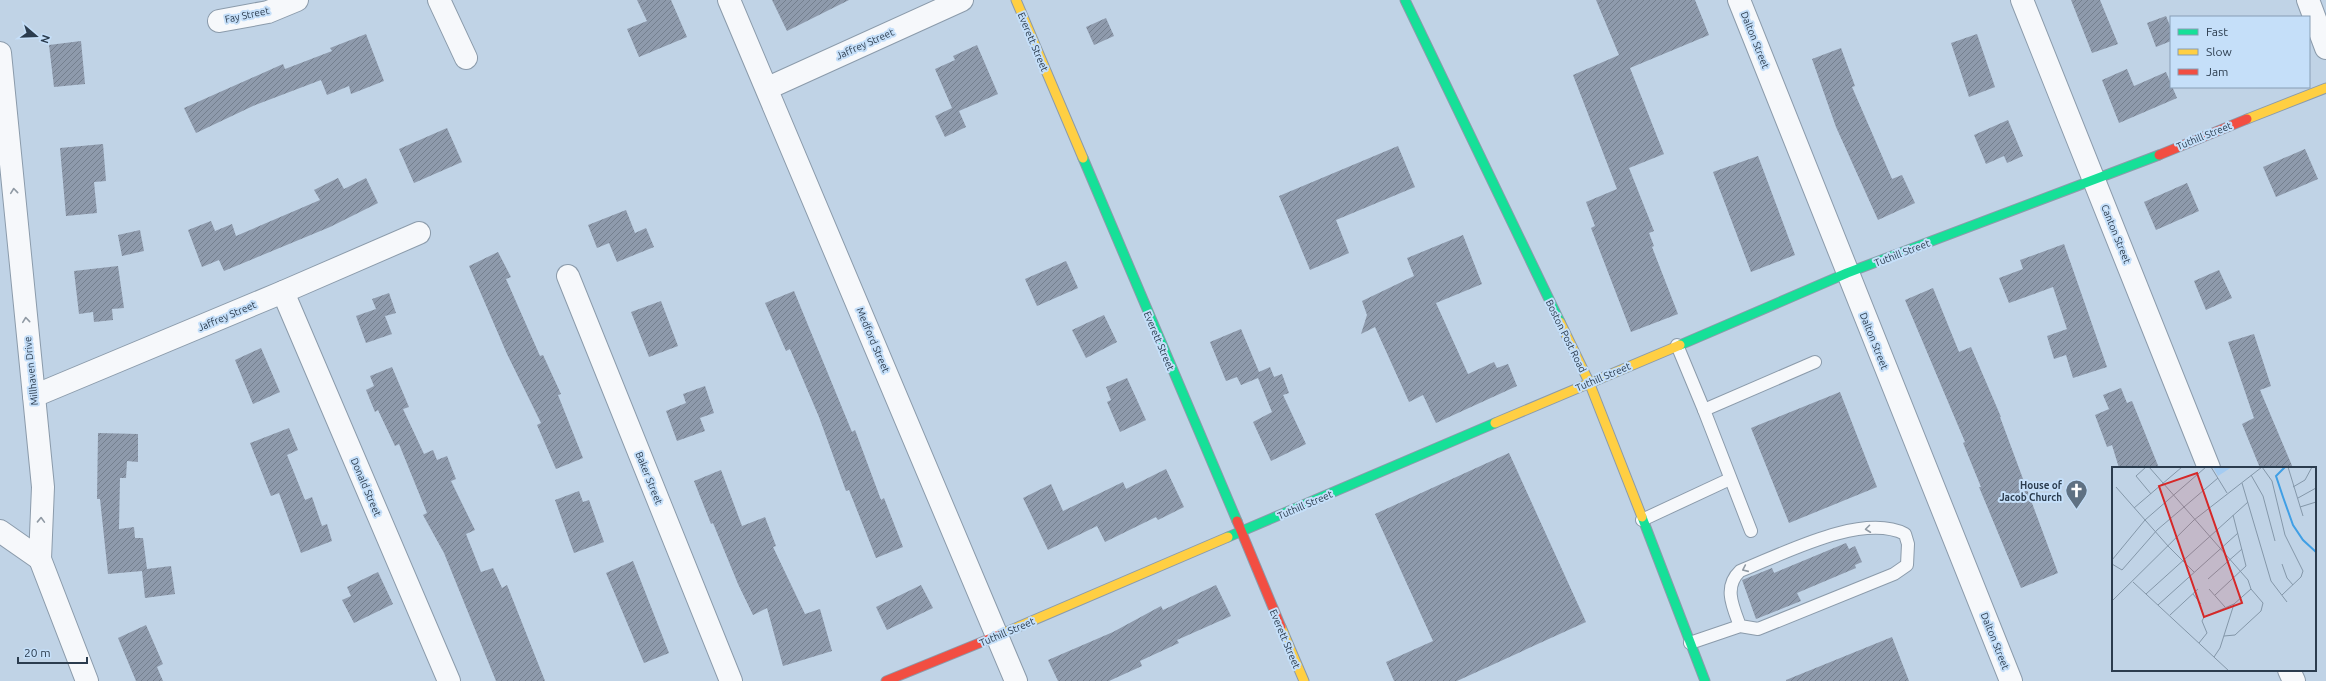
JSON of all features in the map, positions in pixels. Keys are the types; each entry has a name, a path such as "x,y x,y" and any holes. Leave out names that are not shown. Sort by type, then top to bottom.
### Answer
{"street":[{"name":"Fay Street","path":"219,21 268,12 297,0"},
{"path":"439,0 466,58"},
{"name":"Medford Street","path":"729,0 768,88 1016,681"},
{"name":"Jaffrey Street","path":"768,88 962,0"},
{"name":"Everett Street","path":"1016,0 1240,533 1304,681"},
{"name":"Boston Post Road","path":"1405,0 1589,382 1705,681"},
{"name":"Dalton Street","path":"1739,0 2011,681"},
{"name":"Canton Street","path":"2022,0 2209,467"},
{"path":"2308,0 2326,48"},
{"name":"Millhaven Drive","path":"0,53 43,487 40,558 87,681"},
{"name":"Tuthill Street","path":"886,681 997,636 1240,533 1589,382 1847,273 2095,180 2326,88"},
{"name":"Jaffrey Street","path":"34,396 283,292 419,233"},
{"name":"Baker Street","path":"568,276 731,681"},
{"name":"Donald Street","path":"283,292 449,681"},
{"path":"0,531 40,558"},
{"path":"2289,671 2294,681"}],"lane":[{"path":"1677,345 1751,531"},
{"path":"1704,410 1816,362"},
{"path":"1642,520 1730,479"},
{"path":"1690,643 1740,626 1758,629 1894,574 1908,565 1908,544 1905,534 1895,529 1882,527 1840,531 1740,571 1731,582 1730,593 1740,626"}],"building":[{"path":"637,0 671,0 687,37 639,57 627,29 647,21"},
{"path":"772,0 849,0 787,31"},
{"path":"1596,0 1695,0 1709,35 1630,68 1664,154 1629,168 1654,231 1649,233 1654,246 1652,247 1678,314 1631,332 1591,228 1595,226 1586,202 1617,189 1573,75 1619,55"},
{"path":"2071,0 2100,0 2118,44 2092,53"},
{"path":"2166,16 2170,26 2170,41 2156,47 2147,23"},
{"path":"1106,18 1114,36 1094,45 1086,27"},
{"path":"366,34 384,81 351,94 349,86 327,95 321,80 253,106 196,133 184,108 283,64 285,69 332,51 330,48"},
{"path":"1977,34 1995,87 1969,97 1951,43"},
{"path":"81,41 85,84 54,87 49,45"},
{"path":"977,45 998,94 959,111 966,127 945,137 935,116 952,108 935,69 955,60 953,56"},
{"path":"1841,48 1855,86 1852,87 1892,179 1902,175 1915,203 1878,220 1836,127 1812,59"},
{"path":"2127,69 2134,86 2166,72 2170,81 2170,88 2173,88 2177,98 2119,123 2102,80"},
{"path":"2008,120 2023,156 2007,163 2004,156 1986,164 1974,135"},
{"path":"447,128 462,162 414,183 399,149"},
{"path":"103,144 106,181 94,182 97,213 66,216 60,148"},
{"path":"1398,146 1415,187 1336,220 1349,253 1310,270 1279,196"},
{"path":"2305,149 2318,179 2276,197 2263,167"},
{"path":"1758,156 1795,255 1751,272 1713,172"},
{"path":"338,178 344,189 366,178 378,203 330,227 224,271 219,260 202,267 188,230 211,221 215,231 232,224 236,236 320,200 314,190"},
{"path":"2187,183 2199,211 2156,230 2144,202"},
{"path":"626,210 635,233 646,228 654,247 617,262 609,243 597,248 588,225"},
{"path":"140,230 144,251 122,256 118,235"},
{"path":"1463,235 1482,284 1436,303 1468,374 1494,362 1497,368 1508,364 1517,386 1436,423 1423,395 1409,402 1375,327 1361,334 1367,315 1362,301 1414,276 1407,258"},
{"path":"2064,244 2107,367 2073,378 2066,355 2054,359 2047,336 2067,329 2053,287 2009,303 1999,278 2023,269 2020,260"},
{"path":"498,252 511,277 506,279 540,356 543,355 561,394 558,395 583,458 556,469 537,425 541,423 507,354 469,266"},
{"path":"1066,261 1078,288 1037,306 1025,279"},
{"path":"118,266 124,308 112,309 113,320 94,322 93,312 79,314 74,271"},
{"path":"2219,270 2232,298 2206,310 2194,281"},
{"path":"1933,288 1959,352 1971,347 2001,417 2058,573 2021,588 1979,487 1981,487 1963,443 1965,442 1905,300"},
{"path":"794,291 852,432 855,430 881,500 884,498 903,547 876,558 849,490 846,491 819,417 790,349 786,351 765,303"},
{"path":"389,293 396,313 385,316 392,334 366,343 356,316 376,309 372,299"},
{"path":"661,301 678,346 649,357 631,312"},
{"path":"1104,315 1117,342 1086,358 1072,330"},
{"path":"1241,329 1259,372 1270,367 1274,377 1282,374 1289,393 1283,395 1306,444 1271,461 1253,422 1272,412 1258,378 1241,385 1237,377 1226,381 1210,342"},
{"path":"2254,334 2271,386 2260,390 2293,467 2260,467 2242,424 2254,418 2228,342"},
{"path":"261,348 280,392 253,404 235,360"},
{"path":"392,367 409,407 403,409 424,454 433,450 437,460 447,456 456,479 451,481 475,530 466,534 481,572 493,568 502,588 507,585 545,681 496,681 444,553 423,515 427,513 399,444 395,446 378,410 375,412 366,390 374,386 370,376"},
{"path":"1127,378 1146,420 1120,432 1107,402 1111,400 1106,387"},
{"path":"705,386 714,413 700,418 705,431 677,441 666,411 686,403 683,394"},
{"path":"2121,388 2127,403 2132,401 2159,467 2119,467 2112,445 2107,447 2095,415 2109,409 2103,395"},
{"path":"1840,392 1877,487 1789,523 1751,428"},
{"path":"289,428 298,450 287,455 305,500 312,497 322,526 327,524 332,541 301,553 279,493 271,496 250,443"},
{"path":"98,433 138,434 138,462 127,461 126,478 120,478 119,529 134,527 135,538 143,538 147,569 171,566 175,594 145,598 142,571 108,574 100,499 97,499"},
{"path":"1509,453 1586,622 1457,681 1394,681 1386,662 1433,641 1375,514"},
{"path":"1166,469 1184,507 1158,520 1156,517 1105,542 1097,526 1048,550 1023,498 1051,484 1063,511 1123,482 1126,489"},
{"path":"721,470 742,526 765,517 776,546 773,547 805,614 820,609 832,651 783,666 767,608 753,615 738,584 713,523 711,524 694,481"},
{"path":"579,491 583,502 589,500 604,542 574,553 555,500"},
{"path":"1846,543 1849,549 1855,546 1862,562 1855,565 1856,568 1797,593 1801,601 1756,619 1742,580 1772,568 1774,573"},
{"path":"633,561 669,653 644,663 606,573"},
{"path":"378,572 393,604 354,623 342,600 351,596 347,587"},
{"path":"921,585 933,608 887,630 876,607"},
{"path":"1216,585 1231,616 1177,640 1179,643 1140,661 1142,666 1109,681 1058,681 1048,660 1113,632 1161,606 1163,610"},
{"path":"146,625 163,664 157,667 163,681 136,681 118,638"},
{"path":"1892,637 1909,681 1786,681 1786,680"}],"traffic: fast":[{"path":"1405,0 1560,322"},
{"path":"1680,345 1847,273 2159,155"},
{"path":"1083,158 1237,521"},
{"path":"1228,537 1495,423"},
{"path":"1642,517 1705,681"}],"traffic: slow":[{"path":"1016,0 1083,158"},
{"path":"2247,119 2326,88"},
{"path":"1560,322 1589,382 1642,517"},
{"path":"1495,423 1680,345"},
{"path":"999,635 1228,537"},
{"path":"1281,627 1304,681"}],"traffic: jam":[{"path":"2159,155 2247,119"},
{"path":"1237,521 1281,627"},
{"path":"886,681 999,635"}],"place":[{"name":"House of Jacob Church","path":"2077,510"}]}
